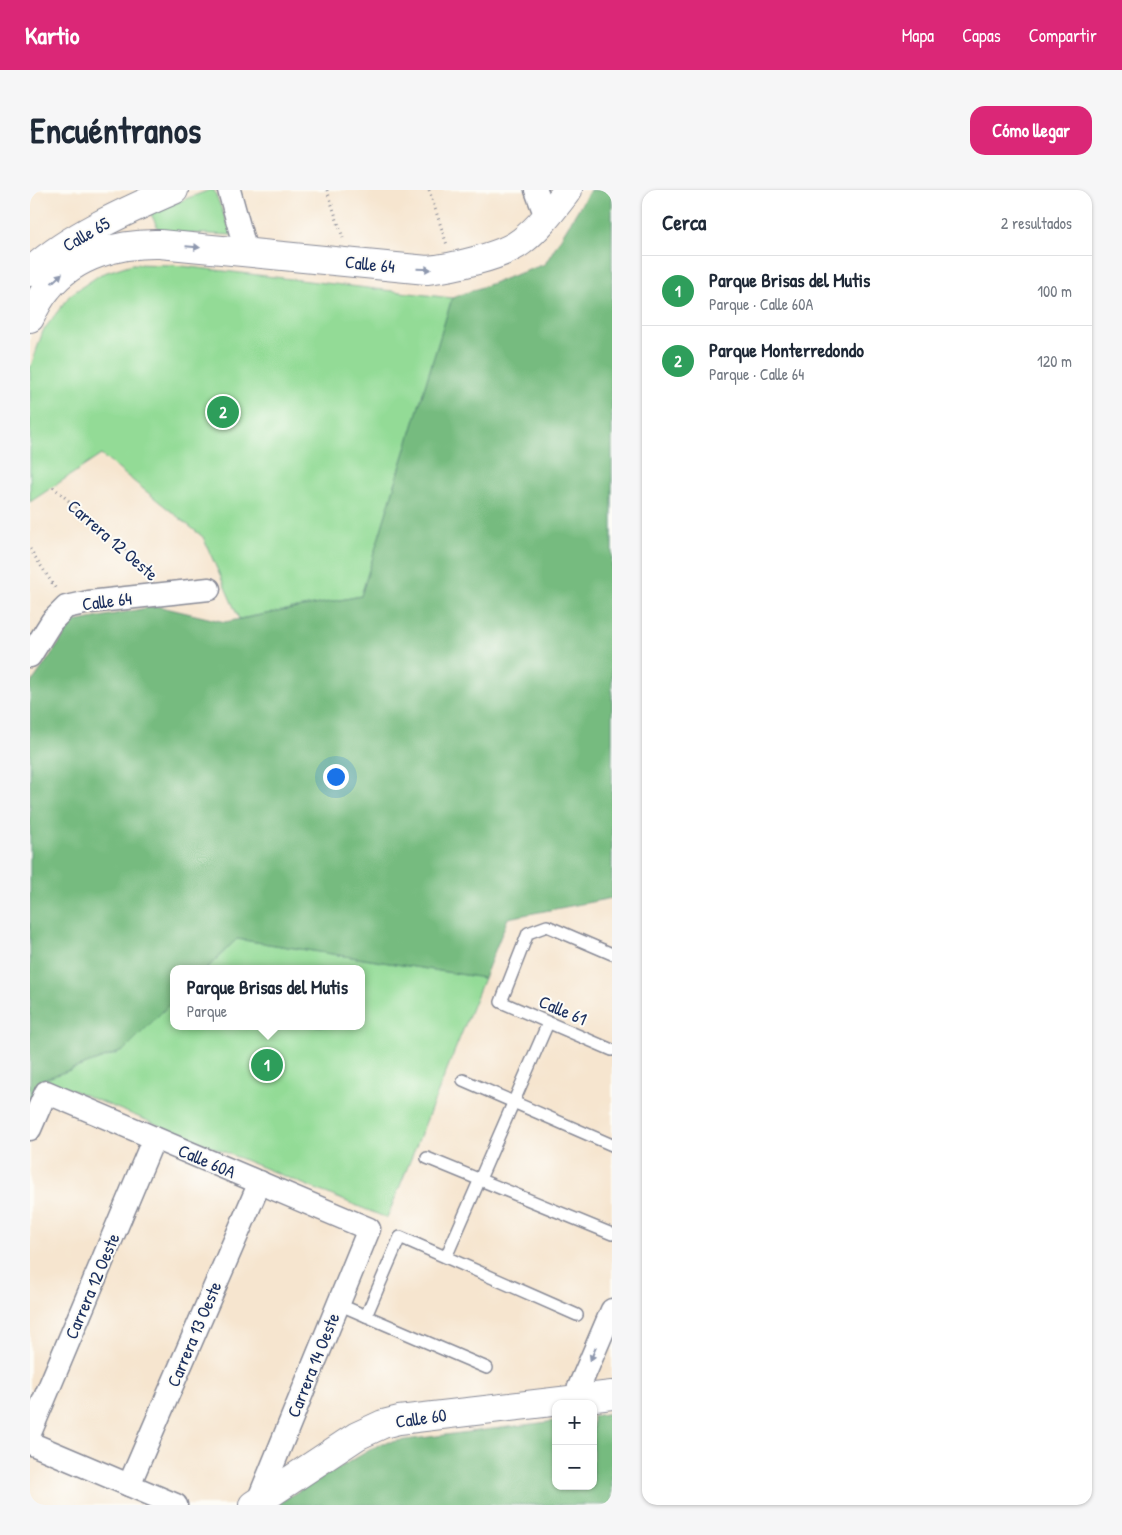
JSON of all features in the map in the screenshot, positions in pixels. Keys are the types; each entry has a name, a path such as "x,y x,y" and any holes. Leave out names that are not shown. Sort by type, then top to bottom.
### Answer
{"street":[{"name":"Calle 65","path":"30,272 42,261 63,247 126,211 174,190"},
{"path":"229,190 246,252"},
{"path":"536,190 546,217"},
{"name":"Calle 64","path":"144,243 427,270 454,266 506,250 520,243 546,217 568,190"},
{"path":"126,211 140,223 144,243"},
{"name":"Calle 65","path":"30,318 38,301 48,288 69,268 83,260 119,247 144,243"},
{"name":"Calle 64","path":"30,656 52,621 66,607 88,602 209,589"},
{"name":"Calle 60A","path":"30,1129 46,1092 369,1229"},
{"name":"Carrera 12 Oeste","path":"30,1433 154,1138"},
{"name":"Carrera 13 Oeste","path":"129,1485 260,1182"},
{"name":"Carrera 14 Oeste","path":"255,1503 369,1229"},
{"path":"574,1399 612,1310"},
{"name":"Calle 60","path":"255,1503 357,1436 383,1424 399,1420 612,1395"},
{"path":"30,1443 176,1505"}],"lane":[{"name":"Calle 61","path":"612,954 547,926 528,933 501,1002 612,1050"},
{"path":"446,1257 548,1023"},
{"path":"463,1080 612,1145"},
{"path":"428,1158 612,1234"},
{"path":"366,1316 400,1237 577,1315"},
{"path":"338,1304 487,1368"}],"path":[{"path":"326,190 352,262"},
{"path":"429,190 454,266"},
{"name":"Carrera 12 Oeste","path":"52,487 174,593"},
{"path":"30,549 66,607"}],"green space":[{"path":"214,190 232,235 160,232 150,212"},
{"path":"590,190 612,190 612,898 508,918 484,978 237,939 210,965 170,965 170,1004 123,1051 39,1081 30,1100 30,685 74,622 157,606 225,622 361,596 452,298 545,264"},
{"path":"132,264 173,265 452,298 361,596 239,619 203,537 101,455 30,502 30,369 43,331 70,295 101,274"},
{"path":"237,939 484,978 387,1218 45,1079 123,1051 170,1004 170,1030 365,1030 365,965 210,965"},
{"path":"612,1413 612,1505 278,1505 283,1500 382,1443 552,1422 552,1490 597,1490 597,1415"}],"place":[{"name":"Parque Monterredondo","path":"223,412"},
{"name":"Parque Brisas del Mutis","path":"267,1065"}]}
